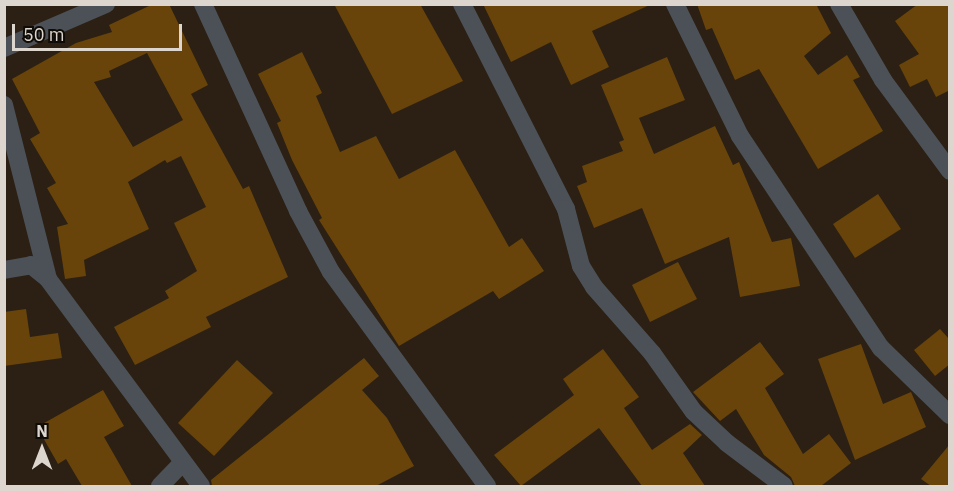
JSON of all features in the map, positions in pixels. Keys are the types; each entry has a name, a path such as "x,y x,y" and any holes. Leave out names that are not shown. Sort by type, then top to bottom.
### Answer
{"street":[{"path":"4,48 106,4"},
{"path":"203,4 298,211 331,272 487,486"},
{"path":"462,4 566,208 581,266 594,287 659,362 694,412 727,443 784,486"},
{"path":"675,4 740,136 881,348 950,415"},
{"path":"839,4 883,80 950,171"},
{"path":"4,105 48,279"},
{"path":"4,270 31,265 48,279 201,486"},
{"path":"160,486 183,462"}],"building":[{"path":"153,4 169,4 208,85 191,94 243,189 249,186 288,277 206,317 211,327 135,365 114,327 169,298 165,291 197,271 174,223 206,207 181,156 167,163 165,160 128,182 149,229 84,260 86,276 65,279 57,227 68,224 47,188 56,183 30,139 40,133 12,79 76,43 112,32 109,25","holes":["147,53 183,120 133,147 94,82 111,77 109,71"]},
{"path":"334,4 420,4 463,81 392,114"},
{"path":"483,4 652,4 592,31 609,67 571,85 551,42 511,62"},
{"path":"697,4 816,4 831,33 804,56 818,75 847,55 860,77 853,80 883,131 818,169 759,69 735,80 712,28 706,30"},
{"path":"918,4 950,4 950,90 936,97 927,79 910,87 899,65 919,54 895,21"},
{"path":"302,52 322,93 316,96 340,152 376,136 399,179 455,150 509,247 522,238 544,271 499,299 493,291 399,346 319,220 322,218 292,160 277,123 281,121 258,74"},
{"path":"667,57 685,100 639,118 654,154 715,126 733,165 739,162 772,242 791,238 800,286 740,297 729,237 665,264 642,208 594,228 577,186 587,182 582,166 623,151 619,142 624,140 601,85"},
{"path":"878,194 901,229 855,258 833,224"},
{"path":"678,262 697,299 650,322 632,285"},
{"path":"26,309 30,337 58,333 62,358 4,366 4,312"},
{"path":"940,329 950,340 950,364 935,376 914,350"},
{"path":"760,342 784,374 765,388 803,454 829,434 851,463 821,486 795,486 791,477 764,455 736,409 720,421 693,392"},
{"path":"861,344 883,404 911,392 926,427 855,460 818,359"},
{"path":"603,349 639,397 624,408 652,450 690,424 702,435 683,453 705,486 642,486 599,428 521,486 494,455 574,395 563,379"},
{"path":"364,358 379,376 362,390 387,418 414,466 376,486 212,486 211,480"},
{"path":"237,360 273,393 214,456 178,423"},
{"path":"103,390 124,426 104,437 132,486 82,486 66,459 58,464 37,427"},
{"path":"950,444 950,486 931,486 921,479"}]}
